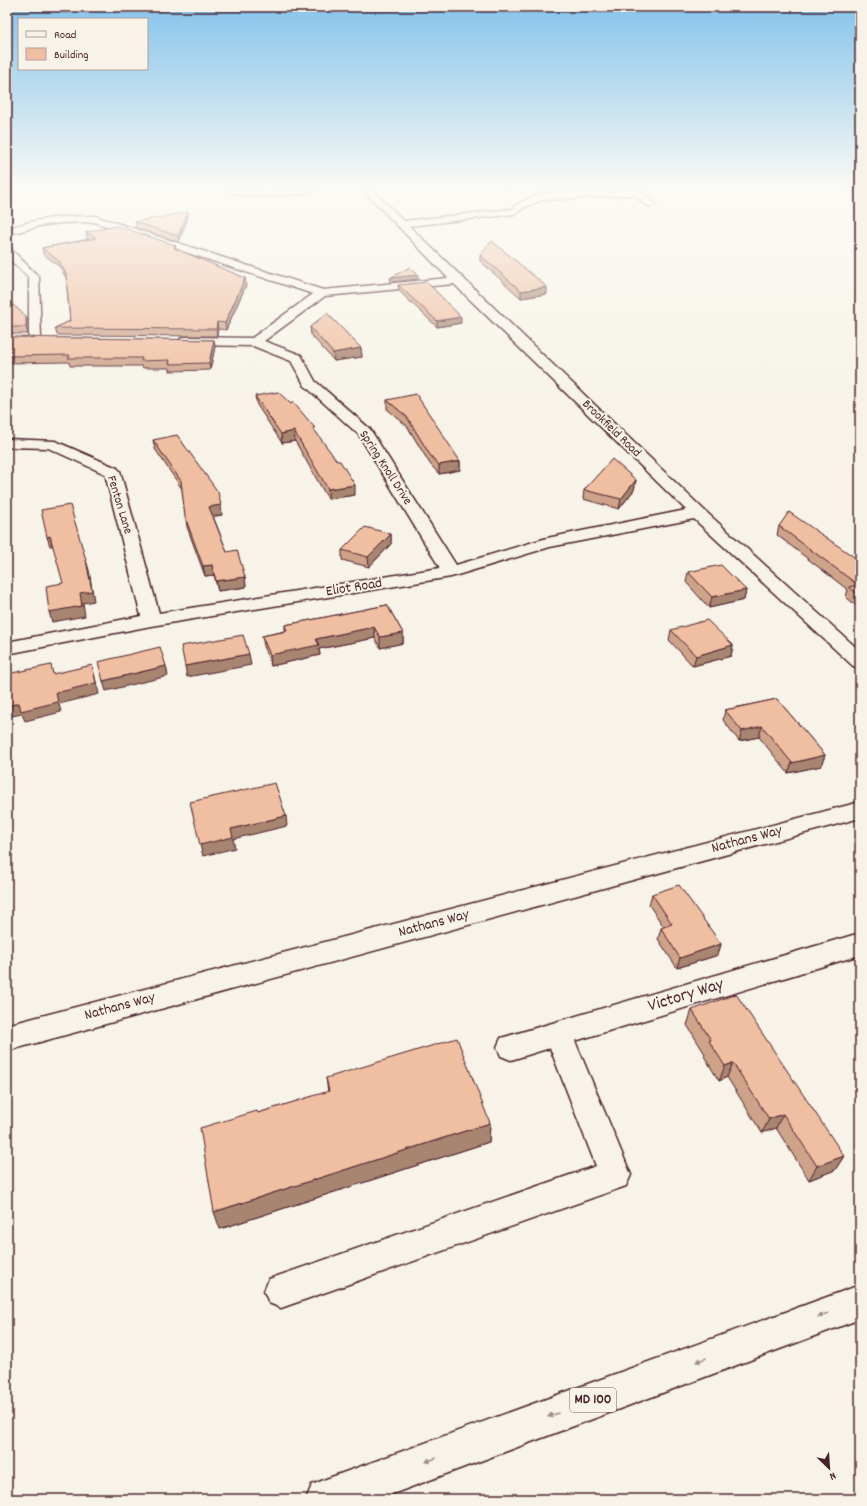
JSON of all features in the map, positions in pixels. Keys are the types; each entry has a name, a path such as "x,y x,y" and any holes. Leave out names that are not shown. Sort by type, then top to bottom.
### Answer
{"main road":[{"path":"16,260 34,278 35,339"},
{"path":"222,260 322,293 457,280"},
{"name":"Brookfield Road","path":"438,260 698,513 856,653"},
{"path":"255,342 322,293"},
{"path":"21,339 51,339"},
{"name":"Spring Knoll Drive","path":"176,341 255,342 296,358 310,383 365,432 451,572"},
{"name":"Fenton Lane","path":"7,443 50,444 112,471 151,620"},
{"name":"Eliot Road","path":"7,648 151,620 451,572 547,543 698,513"},
{"name":"Nathans Way","path":"7,1038 860,810"},
{"name":"Victory Way","path":"511,1047 860,944"},
{"path":"281,1291 615,1175 558,1034"},
{"name":"MD 100","path":"326,1499 860,1302"}],"building":[{"path":"203,260 245,278 225,323 217,322 216,329 55,328 70,321 66,274 59,261"},
{"path":"486,260 515,260 547,287 521,291"},
{"path":"410,267 418,275 390,278"},
{"path":"427,282 461,317 437,321 398,285"},
{"path":"7,300 26,316 26,327 7,327"},
{"path":"327,313 361,348 333,353 310,327"},
{"path":"7,337 214,340 209,363 169,364 170,360 141,361 142,358 68,358 70,355 7,356"},
{"path":"278,392 291,404 293,402 315,428 313,428 337,461 340,461 355,485 328,489 294,431 281,434 255,396"},
{"path":"416,394 460,461 439,465 430,455 407,417 387,400"},
{"path":"177,435 218,492 221,505 209,507 227,552 237,550 245,577 216,581 212,565 203,566 185,517 181,481 153,440"},
{"path":"612,459 636,480 621,499 584,490"},
{"path":"70,505 86,560 92,591 80,593 82,606 49,612 46,586 63,583 50,536 47,537 41,510"},
{"path":"789,512 860,561 860,596 849,587 858,585 779,526"},
{"path":"365,527 391,534 368,557 342,550"},
{"path":"721,565 746,590 712,597 688,572"},
{"path":"387,605 403,633 380,637 374,627 316,639 319,645 270,655 262,636 287,631 285,625"},
{"path":"707,620 733,645 696,656 671,630"},
{"path":"243,635 249,654 185,666 181,646"},
{"path":"160,647 166,666 103,681 98,662"},
{"path":"51,665 53,674 92,665 96,683 56,693 58,702 21,711 19,703 7,706 7,674"},
{"path":"777,699 825,755 792,763 762,726 742,731 725,710"},
{"path":"275,783 286,816 231,829 233,837 200,845 190,802"},
{"path":"679,885 721,944 680,958 661,928 672,924 652,894"},
{"path":"736,994 844,1156 817,1166 783,1114 769,1119 733,1063 725,1066 692,1010"},
{"path":"457,1038 490,1123 214,1212 200,1128 257,1111 258,1113 329,1091 326,1078"}]}
